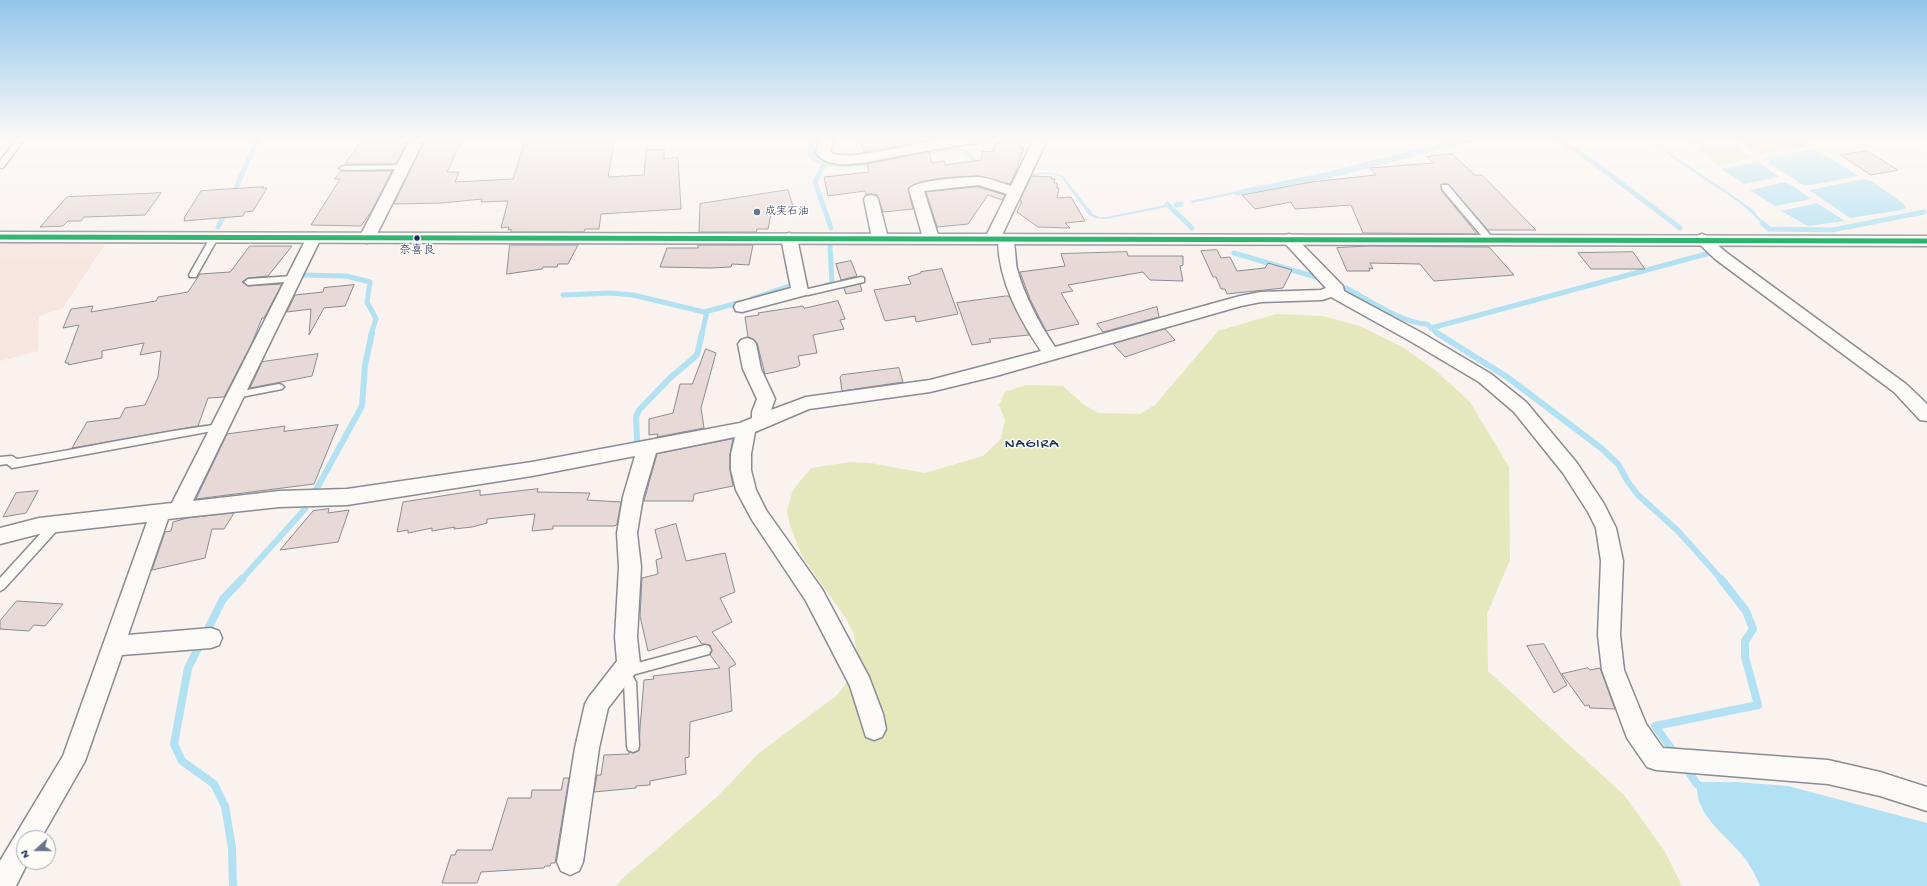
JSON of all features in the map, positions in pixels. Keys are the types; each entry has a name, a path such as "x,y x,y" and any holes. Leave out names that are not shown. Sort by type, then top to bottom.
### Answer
{"main road":[{"path":"0,237 1927,240"}],"street":[{"path":"367,238 397,179"},
{"path":"931,238 916,189 921,186 979,181 1020,181 1000,238 1028,316 1051,354"},
{"path":"871,199 880,238"},
{"path":"32,830 73,760 114,646 138,572 170,510 220,427 313,238"},
{"path":"742,307 800,291 790,238"},
{"path":"0,536 39,526 170,510 279,499 347,496 532,470 754,424 806,403 930,386 1051,354 1180,317 1261,297 1322,295 1337,290 1289,239"},
{"path":"1702,239 1721,256 1900,388 1927,415"},
{"path":"1332,291 1416,337 1485,378 1520,406 1570,468 1597,509 1606,528 1612,561 1609,635 1613,670 1636,730 1656,759 1828,772 1880,784 1927,799"},
{"path":"746,344 752,369 766,399 741,454 741,470 746,490 759,515 814,595 860,684 871,714 874,729"},
{"path":"570,862 587,748 598,704 629,664 626,637 630,567 627,533 633,496 648,446"},
{"path":"114,646 211,638"},
{"path":"1,886 16,859"}],"lane":[{"path":"1445,187 1489,239"},
{"path":"193,275 214,238"},
{"path":"248,282 293,279"},
{"path":"800,291 808,292 861,280"},
{"path":"236,395 279,387"},
{"path":"0,461 12,460 12,464 96,450 172,434 220,427"},
{"path":"0,586 56,524"},
{"path":"632,746 630,682 623,672 705,650"}],"shaded area":[{"path":"0,244 105,244 63,308 39,316 38,351 0,361"}],"green space":[{"path":"1276,314 1323,316 1360,326 1404,348 1435,370 1470,402 1509,467 1510,560 1487,614 1488,671 1624,795 1664,850 1682,886 616,886 622,879 718,796 759,753 836,696 853,675 856,651 854,634 845,617 803,558 790,526 787,510 793,490 811,468 850,462 870,463 925,473 983,456 1001,439 1005,420 999,405 1005,392 1026,385 1063,386 1083,404 1098,413 1140,414 1155,405 1218,331"}],"water":[{"path":"1063,179 1066,179 1093,214 1099,217 1107,217 1165,205 1167,207 1106,219 1095,218 1089,215"},
{"path":"1312,179 1324,179 1234,194 1192,203 1190,201 1233,192"},
{"path":"1704,179 1709,179 1753,210 1768,229 1766,229 1750,212 1733,198"},
{"path":"1737,179 1768,179 1744,184"},
{"path":"1794,179 1841,179 1805,186"},
{"path":"1865,179 1871,181 1903,203 1906,208 1902,210 1850,218 1809,190"},
{"path":"1785,182 1795,187 1811,199 1775,206 1750,190"},
{"path":"1817,203 1845,221 1808,226 1781,211"},
{"path":"1703,782 1737,782 1788,786 1927,823 1927,886 1760,886 1746,859 1713,824 1701,806 1697,785"}],"building":[{"path":"340,179 388,179 371,212 361,226 311,225"},
{"path":"406,179 456,179 455,182 506,179 679,179 681,209 601,214 599,229 585,229 584,232 511,232 511,229 508,230 509,227 501,228 508,201 481,202 482,199 442,203 394,204"},
{"path":"824,179 934,179 920,182 908,189 913,209 883,212 877,195 866,194 865,191 828,196"},
{"path":"991,179 1012,179 1010,184"},
{"path":"1030,179 1055,179 1054,183 1057,183 1057,188 1059,188 1057,198 1071,197 1085,221 1065,223 1070,228 1038,227 1017,212 1022,201 1020,201"},
{"path":"1336,179 1486,179 1536,230 1488,230 1448,184 1441,184 1441,190 1477,234 1363,233 1351,205 1295,209 1291,202 1255,209 1242,195 1311,182"},
{"path":"263,187 262,188 267,188 253,211 245,212 243,216 184,221 184,218 201,191"},
{"path":"978,187 1005,195 1002,200 988,195 968,224 937,227 926,192"},
{"path":"788,190 794,210 771,214 768,229 757,229 756,232 699,232 700,204"},
{"path":"161,193 145,215 84,217 81,221 68,221 63,226 40,227 67,197"},
{"path":"510,245 578,245 568,264 558,264 557,267 543,267 542,269 507,274"},
{"path":"698,245 753,245 749,265 732,264 731,267 711,268 660,267 667,248 698,248"},
{"path":"250,246 292,246 268,276 248,278 242,282 248,286 282,284 264,318 262,318 252,343 224,397 208,398 198,426 72,448 87,422 120,418 125,408 145,405 158,377 161,351 140,355 144,343 102,351 102,358 68,365 69,363 65,363 79,325 63,328 71,309 93,306 91,312 156,301 158,297 188,292 200,274 230,272"},
{"path":"1369,246 1489,247 1514,275 1434,281 1420,264 1370,263 1373,269 1369,268 1370,271 1347,271 1337,248"},
{"path":"1217,250 1221,258 1230,257 1237,271 1265,268 1268,263 1292,270 1283,288 1227,294 1225,289 1221,289 1216,277 1213,277 1201,251"},
{"path":"1127,252 1128,256 1183,256 1183,265 1180,266 1183,281 1150,280 1143,272 1068,285 1073,291 1061,293 1079,324 1046,331 1030,299 1020,272 1065,266 1061,254"},
{"path":"1633,252 1645,269 1591,269 1578,253"},
{"path":"851,261 857,276 841,280 836,264"},
{"path":"942,269 958,314 916,322 915,316 885,321 874,290 911,284 908,277 921,272"},
{"path":"860,284 862,291 846,294 844,288"},
{"path":"354,285 345,306 324,308 309,335 311,309 287,312 295,295 323,292 324,288"},
{"path":"1009,296 1029,335 989,339 991,342 972,345 957,303"},
{"path":"838,301 845,319 840,320 844,329 813,335 817,353 798,356 800,365 797,367 765,374 757,343 748,337 745,317 759,315 758,313 803,306 804,308"},
{"path":"1157,307 1159,317 1103,332 1097,324"},
{"path":"1165,329 1175,340 1125,357 1113,344"},
{"path":"706,349 716,353 701,408 704,428 657,437 658,434 649,435 649,419 673,413 680,384 692,384"},
{"path":"318,354 312,376 250,388 262,362"},
{"path":"899,368 903,382 842,391 840,377 842,375"},
{"path":"338,425 314,484 196,499 227,434 285,426 284,431"},
{"path":"733,439 730,454 730,470 733,486 694,494 693,501 644,501 657,454"},
{"path":"538,489 537,492 590,493 587,500 621,502 617,524 615,526 553,526 553,529 532,531 535,514 487,519 487,523 472,527 454,529 455,527 432,531 432,528 408,533 408,530 397,532 403,502 480,490 480,495"},
{"path":"38,491 26,513 3,517 16,493"},
{"path":"329,509 328,513 349,510 338,542 280,550 313,511"},
{"path":"234,513 224,529 212,529 205,558 152,570 165,532 171,531 173,522 187,518"},
{"path":"676,524 686,561 725,553 735,592 720,598 732,622 712,632 736,664 729,668 732,711 690,722 689,757 685,758 686,774 650,781 650,785 636,786 636,788 594,792 597,775 601,775 604,755 629,754 629,752 634,753 639,750 644,680 654,679 653,676 720,668 710,655 712,651 710,645 702,644 696,636 648,651 640,616 642,578 658,574 656,560 662,558 655,530"},
{"path":"17,601 63,604 45,626 34,625 29,631 0,629 0,621"},
{"path":"1544,644 1567,685 1554,693 1527,646"},
{"path":"1588,668 1590,670 1600,668 1615,709 1590,708 1589,705 1585,706 1562,674"},
{"path":"564,778 569,778 555,863 551,863 550,866 545,866 544,868 481,872 477,883 442,883 451,855 455,855 457,850 492,850 508,798 531,798 532,790 561,790"}],"waterway":[{"path":"233,195 240,179"},
{"path":"816,179 815,182 831,228"},
{"path":"1237,193 1305,179"},
{"path":"1616,179 1680,228"},
{"path":"1167,204 1192,228"},
{"path":"1176,205 1181,204"},
{"path":"218,227 226,211"},
{"path":"1762,223 1769,229 1832,230 1924,212"},
{"path":"824,286 832,283 830,246"},
{"path":"1234,253 1316,277"},
{"path":"1431,328 1710,253"},
{"path":"300,275 346,276 370,282 367,302 376,319 371,334"},
{"path":"751,299 789,286"},
{"path":"1346,288 1397,316 1418,323 1427,324 1431,328"},
{"path":"563,295 611,293 633,295 704,312 707,311"},
{"path":"707,311 742,302"},
{"path":"702,334 707,311"},
{"path":"1431,328 1438,334"},
{"path":"316,490 362,406 365,365 372,333"},
{"path":"637,440 636,417 639,410 670,378 697,355 702,333"},
{"path":"1437,333 1507,377 1601,448 1618,464 1628,482 1638,495 1678,531 1722,580"},
{"path":"241,580 305,509"},
{"path":"233,886 232,848 225,806 214,784 182,761 174,744 188,668 223,599 242,579"},
{"path":"1676,755 1655,726 1758,705 1745,657 1745,641 1753,629 1746,611 1721,579"},
{"path":"1685,767 1697,784 1704,788"}],"transit line":[{"path":"0,237 1927,241"}],"place":[{"name":"成実石油","path":"757,212"},
{"name":"奈喜良","path":"417,238"}],"district":[{"name":"NAGIRA","path":"1032,445"}]}
